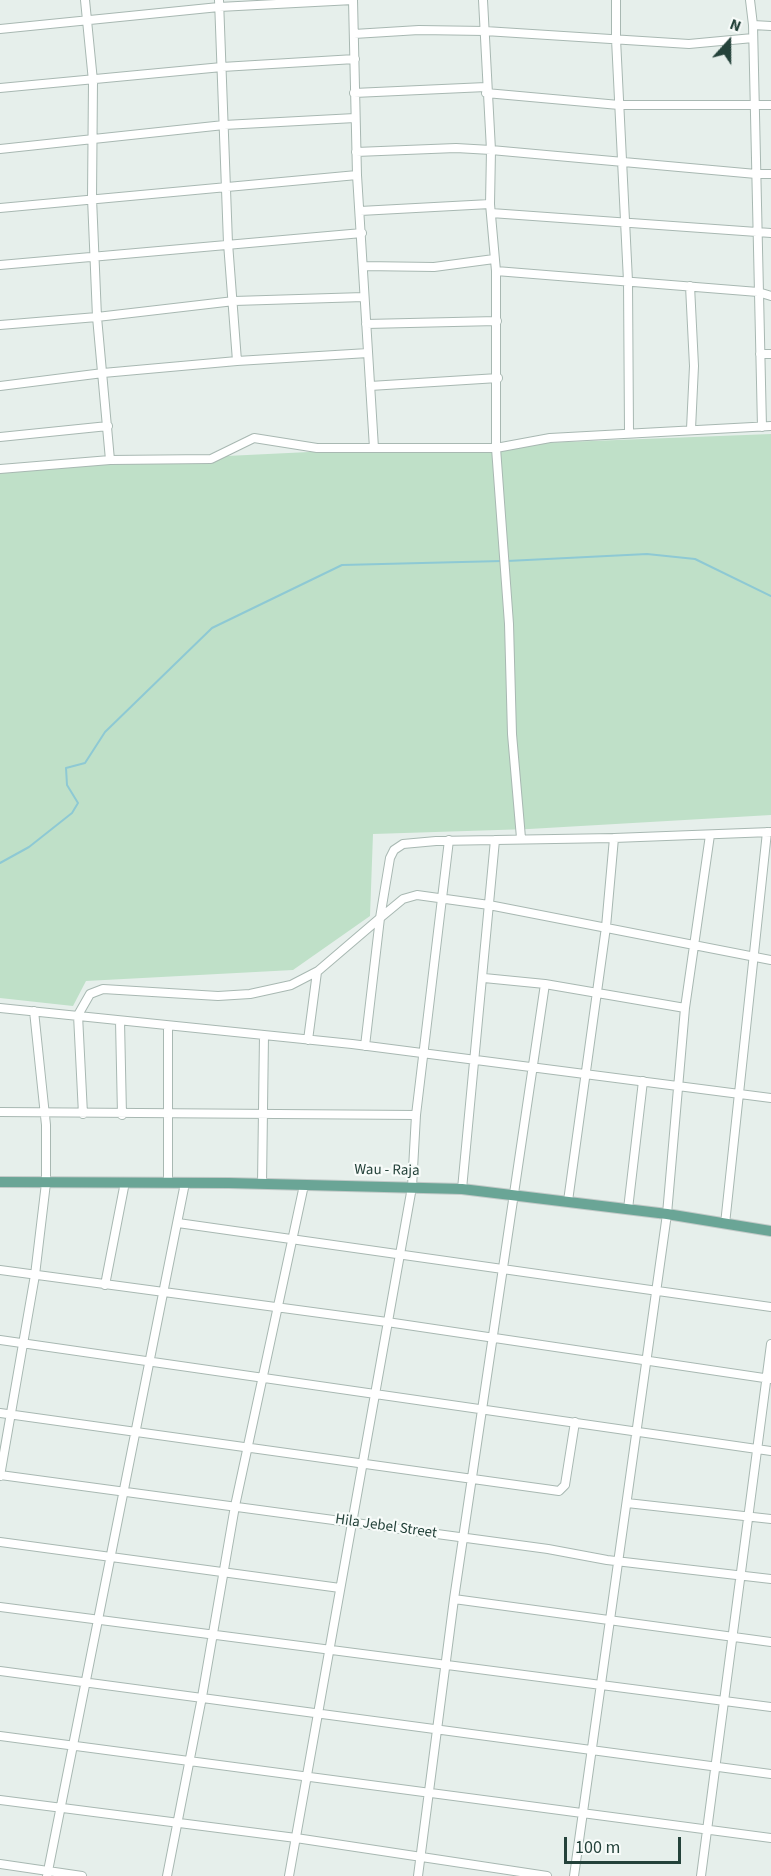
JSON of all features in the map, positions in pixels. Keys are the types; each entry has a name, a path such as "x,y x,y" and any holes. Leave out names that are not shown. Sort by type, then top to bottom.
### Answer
{"main road":[{"name":"Wau - Raja","path":"0,1182 168,1182 462,1189 667,1214 771,1232"}],"street":[{"path":"85,0 85,19 93,81 92,198 97,317 110,460"},
{"path":"0,29 219,4 353,0 357,175 374,448"},
{"path":"483,0 491,150 490,208 496,271 498,378 496,448 505,565 512,734 521,838"},
{"path":"616,0 628,281 629,432"},
{"path":"0,469 110,460 211,459 254,438 316,448 496,448 550,438 767,426 760,354 753,25 750,0"},
{"path":"219,4 228,243 237,361"},
{"path":"753,25 771,26"},
{"path":"354,34 419,30 485,31 689,44 753,38"},
{"path":"0,88 222,67 355,59"},
{"path":"354,93 486,90 619,105 771,105"},
{"path":"0,149 224,125 355,118"},
{"path":"356,152 456,148 771,174"},
{"path":"0,208 226,185 357,175"},
{"path":"360,211 490,208 624,222 771,233"},
{"path":"0,265 228,243 362,233"},
{"path":"363,266 434,267 494,259"},
{"path":"496,271 758,292 771,296"},
{"path":"690,286 694,366 691,429"},
{"path":"0,325 97,317 234,301 364,297"},
{"path":"366,324 497,321"},
{"path":"0,386 102,373 237,361 368,353"},
{"path":"760,354 771,354"},
{"path":"370,386 498,378"},
{"path":"0,437 108,426"},
{"path":"365,1046 384,886 394,849 415,842 449,840 614,838 769,832 725,1224"},
{"path":"574,1876 667,1214 685,1008 710,835"},
{"path":"568,1201 606,927 614,838"},
{"path":"289,1876 361,1461 412,1187 416,1115 440,898 449,840"},
{"path":"462,1189 473,1060 484,978 495,840"},
{"path":"83,1114 78,1015 85,999 103,989 228,996 291,985 317,972 403,899 417,895 489,905 771,960"},
{"path":"308,1040 317,972"},
{"path":"484,978 545,984 685,1008"},
{"path":"418,1876 454,1599 545,984"},
{"path":"0,1008 365,1046 771,1098"},
{"path":"0,1476 35,1275 46,1183 45,1114 34,1011"},
{"path":"120,1020 122,1115"},
{"path":"168,1026 168,1182"},
{"path":"261,1184 264,1035"},
{"path":"628,1209 643,1081"},
{"path":"0,1112 122,1115 416,1115"},
{"path":"105,1285 125,1182"},
{"path":"47,1874 185,1183"},
{"path":"167,1876 202,1697 234,1506 304,1185"},
{"path":"178,1223 771,1307"},
{"path":"0,1270 387,1322 769,1379"},
{"path":"0,1340 374,1392 771,1451"},
{"path":"701,1876 757,1449 769,1379 771,1344"},
{"path":"0,1413 361,1461 559,1491 562,1489 575,1422"},
{"name":"Hila Jebel Street","path":"0,1476 351,1522 619,1561 771,1579"},
{"path":"627,1503 771,1519"},
{"path":"0,1542 112,1555 340,1588"},
{"path":"454,1599 771,1642"},
{"path":"0,1606 771,1707"},
{"path":"0,1671 771,1774"},
{"path":"0,1736 307,1779 771,1838"},
{"path":"0,1800 296,1838 547,1876"},
{"path":"0,1863 47,1874 82,1876"}],"green space":[{"path":"771,434 771,815 529,829 373,834 370,916 293,970 86,981 73,1006 0,998 0,467"}],"waterway":[{"path":"507,561 647,554 695,559 771,596"},
{"path":"0,863 29,847 72,813 78,803 67,785 66,768 85,763 105,732 212,628 342,565 502,561"}]}
